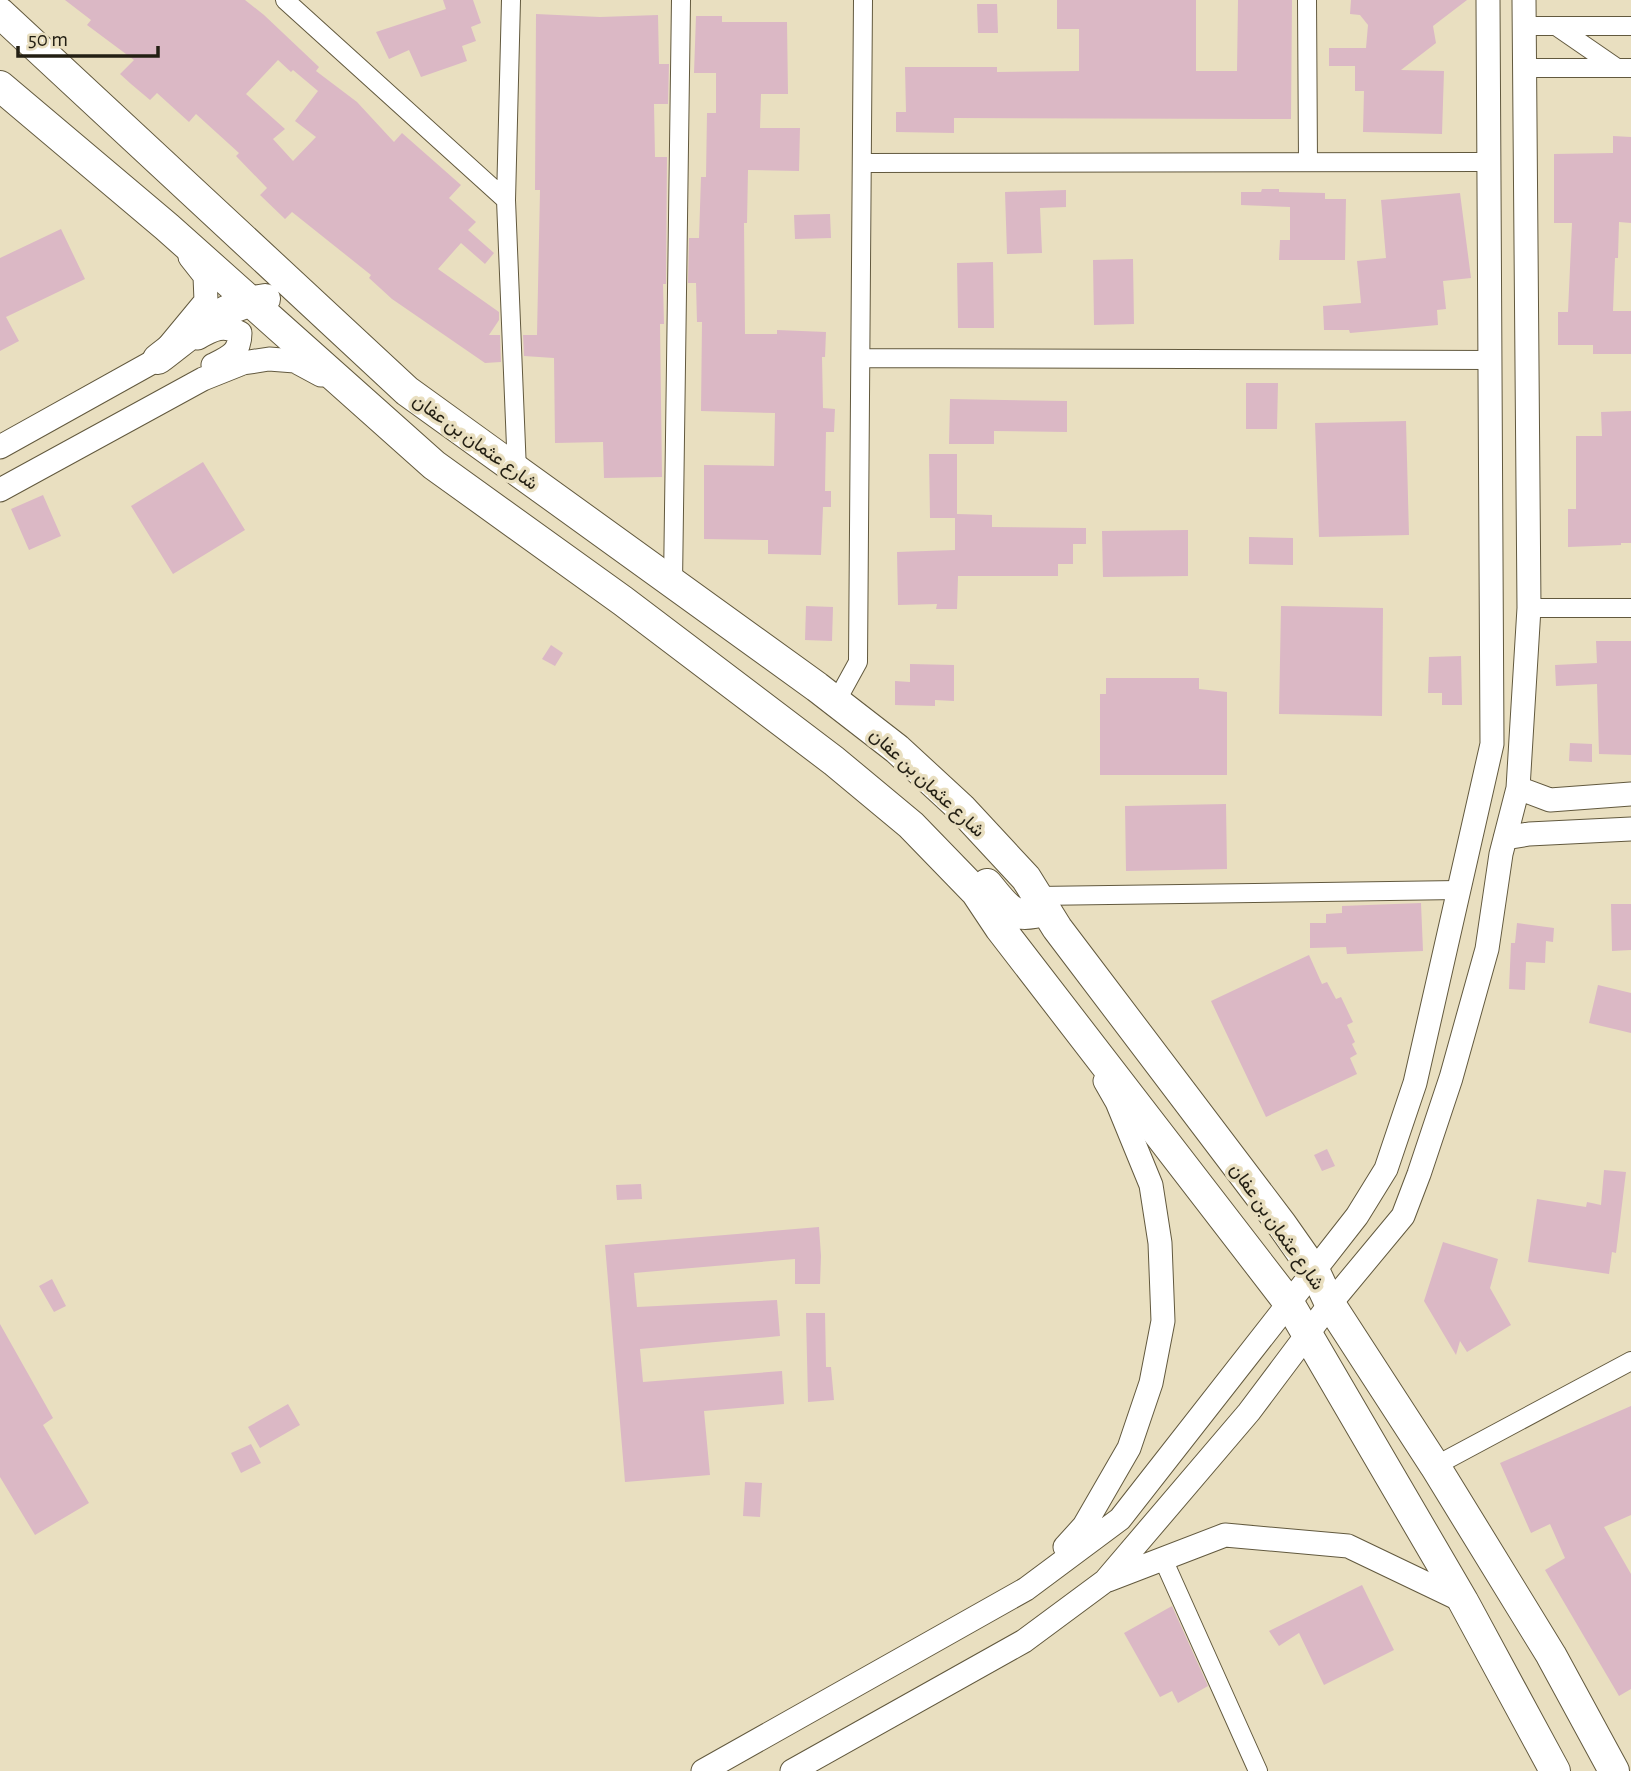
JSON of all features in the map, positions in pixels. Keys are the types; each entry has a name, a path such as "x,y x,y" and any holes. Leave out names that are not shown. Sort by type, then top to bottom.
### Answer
{"main road":[{"name":"شارع عثمان بن عفان","path":"0,13 407,391 897,749 961,808 1026,877 1057,928 1315,1272 1330,1304 1435,1466 1551,1655 1614,1771"},
{"name":"شارع عثمان بن عفان","path":"0,86 167,227 434,465 623,601 863,785 911,825 976,892 1000,928 1289,1303 1463,1601 1555,1771"},
{"path":"159,359 217,313 249,301 271,298 307,305 330,320"},
{"path":"863,785 927,818 1014,913 1028,916 1042,903"}],"street":[{"path":"285,0 506,200"},
{"path":"511,0 506,200 517,471"},
{"path":"673,583 681,0"},
{"path":"836,702 858,662 863,0"},
{"path":"1307,0 1308,161"},
{"path":"703,1771 1026,1589 1119,1519 1315,1272 1357,1216 1386,1169 1415,1083 1492,744 1488,0"},
{"path":"792,1771 1024,1641 1105,1581 1249,1412 1330,1304 1403,1216 1451,1078 1487,949 1505,838 1518,788 1529,608 1524,0"},
{"path":"1524,26 1631,26"},
{"path":"1556,26 1624,68"},
{"path":"1524,68 1624,68"},
{"path":"0,75 37,115"},
{"path":"863,163 1488,162"},
{"path":"159,359 206,301 205,276 167,227"},
{"path":"0,447 215,328 230,328 240,334 240,345 233,355 201,370 153,406"},
{"path":"862,358 1490,360"},
{"path":"0,491 203,379 243,363 269,359 295,361 346,389"},
{"path":"1529,608 1631,608"},
{"path":"1518,788 1550,800 1631,794"},
{"path":"1505,838 1529,834 1631,829"},
{"path":"1042,903 1458,890"},
{"path":"1026,1589 1084,1527 1129,1448 1151,1383 1163,1321 1160,1243 1151,1185 1117,1102 1048,989"},
{"path":"1435,1466 1631,1362"},
{"path":"1105,1581 1225,1535 1348,1546 1463,1601"},
{"path":"1163,1559 1258,1771"}],"building":[{"path":"65,0 245,0 264,15 319,67 316,71 357,102 394,142 402,133 461,185 449,198 476,222 468,230 494,253 485,264 461,243 438,269 499,312 499,320 489,335 500,335 501,362 485,363 392,299 369,278 371,275 292,212 285,219 260,195 267,188 236,156 239,153 196,114 189,122 157,93 150,100 120,74 134,60 87,25 91,20","holes":["278,60 291,72 293,70 318,91 295,121 316,137 293,161 273,139 285,129 246,94"]},
{"path":"443,0 473,0 481,23 471,27 476,41 462,46 467,61 421,77 409,50 389,59 376,32 446,9"},
{"path":"1057,0 1196,0 1196,71 1237,71 1238,0 1292,0 1291,119 954,118 954,133 896,132 896,112 906,112 905,67 997,67 997,72 1079,71 1079,29 1057,29"},
{"path":"1351,0 1467,0 1433,26 1436,43 1401,70 1444,71 1442,134 1363,132 1364,91 1355,91 1355,66 1329,66 1329,48 1366,48 1368,25 1360,15 1350,14"},
{"path":"977,4 997,4 998,33 978,33"},
{"path":"536,14 600,17 658,15 659,64 669,64 668,104 654,104 655,157 667,157 666,284 663,284 664,324 660,324 662,477 604,478 603,442 555,443 554,358 524,356 523,335 537,335 540,190 535,190"},
{"path":"696,16 722,16 722,22 787,22 788,94 761,94 760,128 800,128 799,171 748,170 747,223 744,223 745,334 777,334 777,330 826,332 825,357 822,357 823,408 835,409 834,432 826,432 825,491 831,491 831,507 823,507 821,555 768,554 768,540 704,539 704,465 774,466 775,413 701,411 702,322 697,322 696,283 688,283 689,238 699,238 701,177 706,177 707,113 716,113 716,73 694,73"},
{"path":"1613,136 1631,137 1631,223 1619,222 1613,311 1631,311 1631,354 1593,354 1593,345 1558,345 1558,312 1568,312 1572,223 1554,223 1554,154 1613,153"},
{"path":"1262,189 1325,193 1325,199 1346,199 1345,260 1279,260 1280,240 1290,240 1290,207 1241,205 1241,192 1261,192"},
{"path":"1066,190 1066,207 1040,208 1042,253 1007,254 1005,192"},
{"path":"1460,193 1471,278 1443,281 1446,309 1437,310 1438,325 1350,333 1349,330 1324,330 1323,306 1361,303 1357,261 1386,258 1381,200"},
{"path":"830,214 831,238 795,239 794,215"},
{"path":"61,229 85,279 6,317 19,341 0,351 0,258"},
{"path":"1133,259 1134,324 1094,325 1093,260"},
{"path":"993,262 994,328 958,328 957,263"},
{"path":"1246,383 1278,383 1277,429 1246,429"},
{"path":"950,399 1067,401 1067,432 994,431 994,444 949,444"},
{"path":"1631,411 1631,543 1568,547 1568,509 1576,509 1576,436 1602,436 1601,412"},
{"path":"1406,421 1409,535 1319,537 1315,423"},
{"path":"929,454 957,454 957,514 992,515 992,527 1086,528 1086,544 1073,544 1073,564 1058,564 1058,576 958,576 957,609 936,609 937,604 898,605 897,552 955,550 955,518 930,518"},
{"path":"203,462 245,530 173,574 131,506"},
{"path":"43,495 61,536 29,550 11,509"},
{"path":"1188,530 1188,576 1103,577 1102,531"},
{"path":"1249,537 1293,538 1293,565 1249,564"},
{"path":"806,606 833,607 832,641 805,640"},
{"path":"1281,606 1383,608 1382,716 1279,714"},
{"path":"1596,641 1631,641 1631,755 1599,754 1597,684 1556,686 1555,665 1597,663"},
{"path":"551,645 563,653 555,666 542,659"},
{"path":"1461,656 1462,705 1442,705 1442,693 1428,693 1429,657"},
{"path":"910,664 954,665 954,701 935,700 935,706 895,705 895,681 910,682"},
{"path":"1106,678 1199,678 1199,689 1227,692 1227,775 1100,775 1100,694 1106,694"},
{"path":"1570,743 1592,744 1592,762 1569,761"},
{"path":"1226,804 1227,869 1126,871 1125,806"},
{"path":"1421,903 1423,951 1347,954 1346,947 1310,948 1310,923 1326,923 1326,914 1342,913 1342,906"},
{"path":"1611,904 1631,904 1631,950 1612,951"},
{"path":"1517,923 1554,928 1553,942 1546,941 1545,963 1526,962 1525,990 1509,989 1511,943 1515,943"},
{"path":"1309,955 1322,984 1327,982 1336,999 1341,997 1353,1022 1347,1025 1355,1042 1352,1044 1357,1054 1350,1058 1357,1074 1266,1117 1211,1001"},
{"path":"1598,985 1631,993 1631,1033 1589,1023"},
{"path":"1327,1149 1335,1166 1322,1171 1314,1155"},
{"path":"1604,1170 1626,1172 1616,1253 1612,1252 1609,1274 1528,1262 1537,1199 1586,1207 1587,1202 1601,1205"},
{"path":"641,1184 642,1199 617,1200 616,1185"},
{"path":"819,1227 820,1284 795,1284 795,1259 634,1273 637,1307 777,1300 780,1336 640,1349 643,1382 782,1371 784,1404 704,1411 710,1475 625,1482 605,1245"},
{"path":"1443,1242 1498,1259 1490,1288 1511,1325 1467,1352 1460,1341 1456,1355 1424,1301"},
{"path":"52,1279 66,1306 54,1312 39,1286"},
{"path":"806,1313 825,1313 826,1367 831,1367 834,1400 808,1402"},
{"path":"0,1324 53,1418 43,1425 89,1503 35,1535 0,1477"},
{"path":"288,1404 300,1425 260,1448 248,1427"},
{"path":"1631,1406 1631,1515 1604,1527 1631,1574 1631,1689 1619,1696 1545,1570 1565,1558 1550,1524 1531,1533 1500,1463"},
{"path":"251,1444 261,1463 241,1473 231,1453"},
{"path":"745,1482 762,1483 760,1517 743,1516"},
{"path":"1362,1585 1394,1650 1324,1685 1299,1633 1279,1646 1269,1631"},
{"path":"1172,1606 1208,1686 1178,1703 1172,1691 1160,1697 1124,1633"}]}
